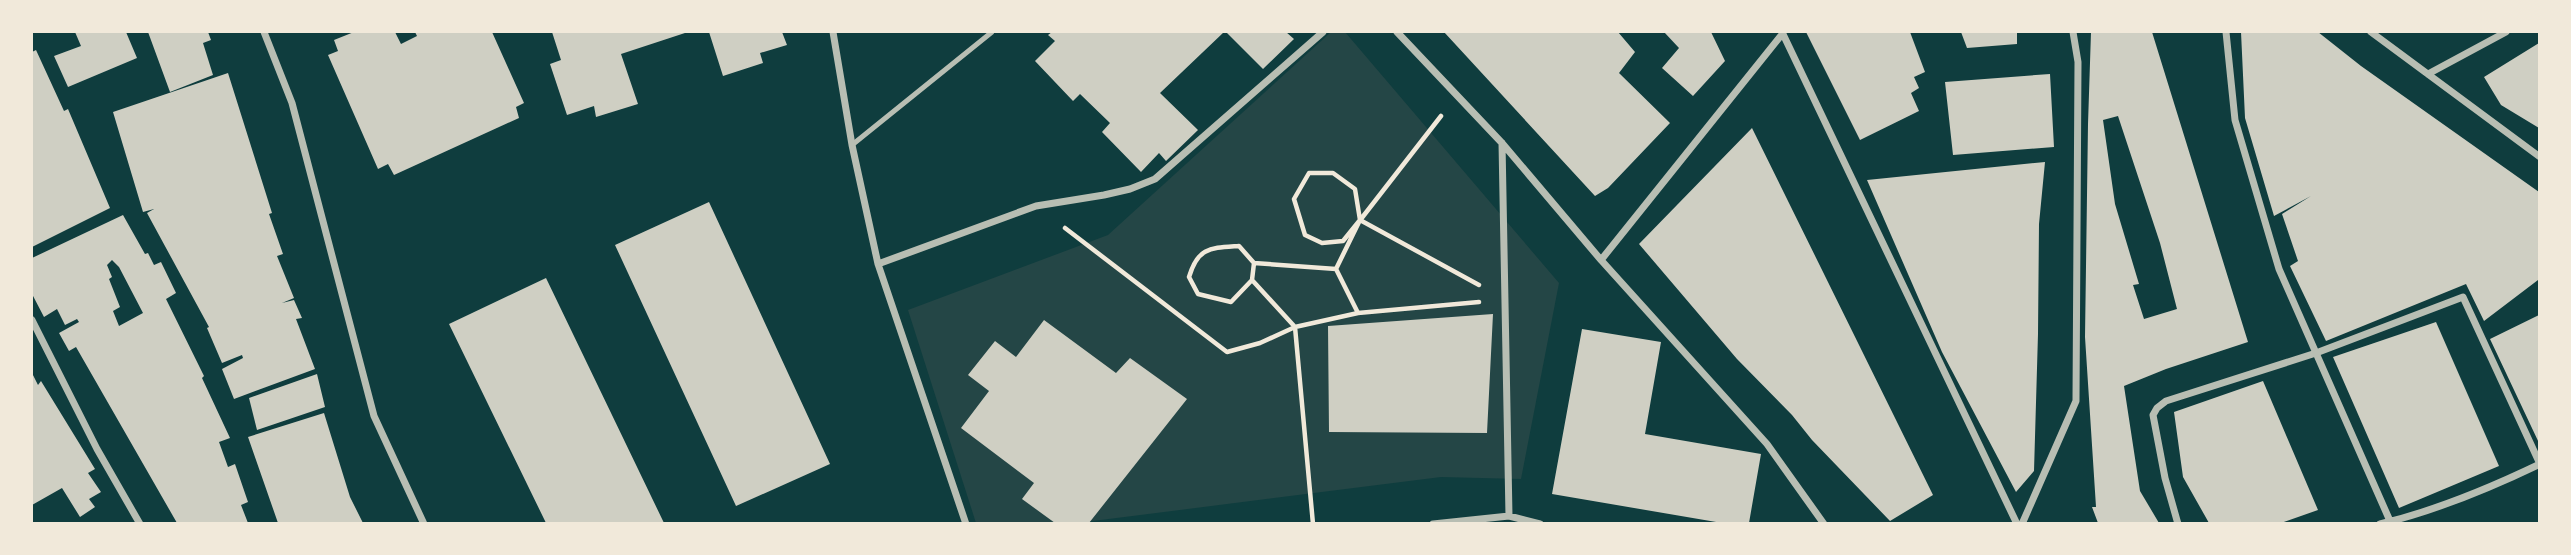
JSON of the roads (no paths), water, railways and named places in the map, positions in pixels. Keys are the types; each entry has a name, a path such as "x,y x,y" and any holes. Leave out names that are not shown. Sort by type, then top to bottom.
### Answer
{"street":[{"path":"264,32 292,103 374,416 424,523"},
{"path":"833,32 852,145 878,264 966,523"},
{"path":"878,264 1036,206 1104,195 1155,179 1322,32"},
{"path":"1398,32 1502,143 1601,260 1767,444 1824,523"},
{"path":"1601,260 1783,32 2019,523"},
{"path":"2019,523 2076,401 2078,62 2073,32"},
{"path":"2226,32 2235,120 2279,269 2390,521"},
{"path":"2371,32 2539,157"},
{"path":"2428,74 2506,32"},
{"path":"1502,143 1509,516"},
{"path":"2178,523 2165,478 2153,415 2157,408 2166,401 2316,352 2463,297 2539,464 2509,479 2419,514 2380,523"},
{"path":"32,320 97,449 140,523"},
{"path":"2419,514 2422,523"},
{"path":"1433,523 1509,516 1540,523"}],"lane":[{"path":"852,145 992,32"}]}
